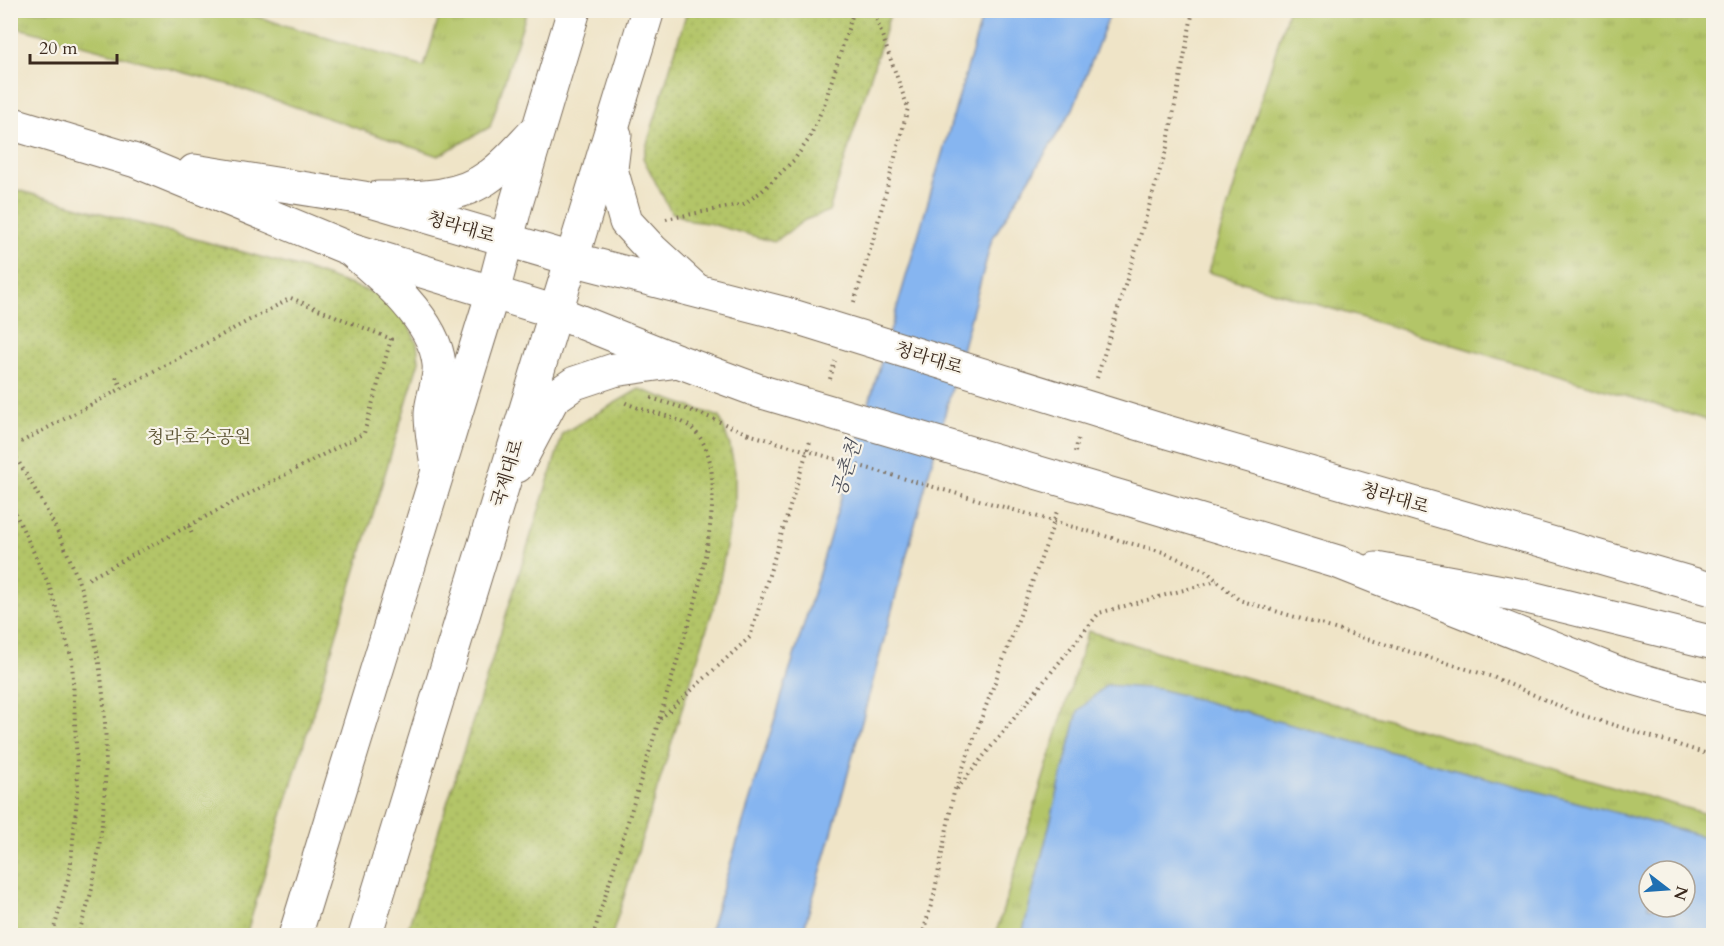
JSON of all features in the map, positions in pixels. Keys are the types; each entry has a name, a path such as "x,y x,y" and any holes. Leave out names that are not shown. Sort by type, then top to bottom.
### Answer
{"main road":[{"path":"295,936 493,292 574,10"},
{"name":"국제대로","path":"365,936 648,10"},
{"path":"617,111 611,169 626,222 652,250 696,290"},
{"name":"청라대로","path":"10,123 136,161 350,249 556,312 762,392 1338,562"},
{"path":"364,198 428,198 455,192 491,176 538,129"},
{"name":"청라대로","path":"136,161 364,198 572,259 786,314 1160,430 1713,590"},
{"path":"350,249 407,301 434,343 440,365 431,414 438,470"},
{"path":"499,500 554,398 575,384 614,370 678,361"},
{"path":"1338,562 1519,595 1713,643"},
{"path":"1338,562 1623,675 1713,701"}],"path":[{"path":"663,220 744,204 762,191 794,160 809,139 825,105 854,10"},
{"path":"853,304 874,237 908,108 873,10"},
{"path":"21,442 291,298 391,339 364,433 88,579"},
{"path":"829,382 836,360"},
{"path":"116,377 122,388"},
{"path":"593,936 697,596 707,545 714,484 712,467 700,439 685,424 633,406 615,397"},
{"path":"646,397 699,413 748,434 1163,552 1206,571 1239,600 1493,677 1575,713 1713,756"},
{"path":"660,719 750,637 815,427"},
{"path":"10,448 65,548 83,593 96,641 106,732 104,819 93,886 78,936"},
{"path":"10,502 49,585 72,659 78,787 70,872 52,936"},
{"path":"189,526 193,537"},
{"path":"954,792 1099,613 1217,581"}],"green space":[{"path":"10,11 238,11 424,67 441,11 527,11 490,127 438,156 234,86 11,26"},
{"path":"687,11 891,11 829,211 805,220 774,242 708,223 691,221 671,212 643,158"},
{"path":"1288,11 1713,11 1713,422 1208,272"},
{"name":"청라호수공원","path":"10,188 308,270 374,293 398,305 417,343 419,361 246,935 11,935"},
{"path":"639,389 720,417 730,446 735,472 735,497 717,596 612,935 406,935 563,433"},
{"path":"1088,631 1713,816 1713,935 995,936"}],"water":[{"path":"984,11 1111,11 1073,109 992,239 830,840 802,935 708,936 808,611"},
{"path":"1106,685 1159,689 1713,839 1713,935 1022,935 1078,711"}],"water label":[{"name":"공촌천","path":"846,468"}]}
